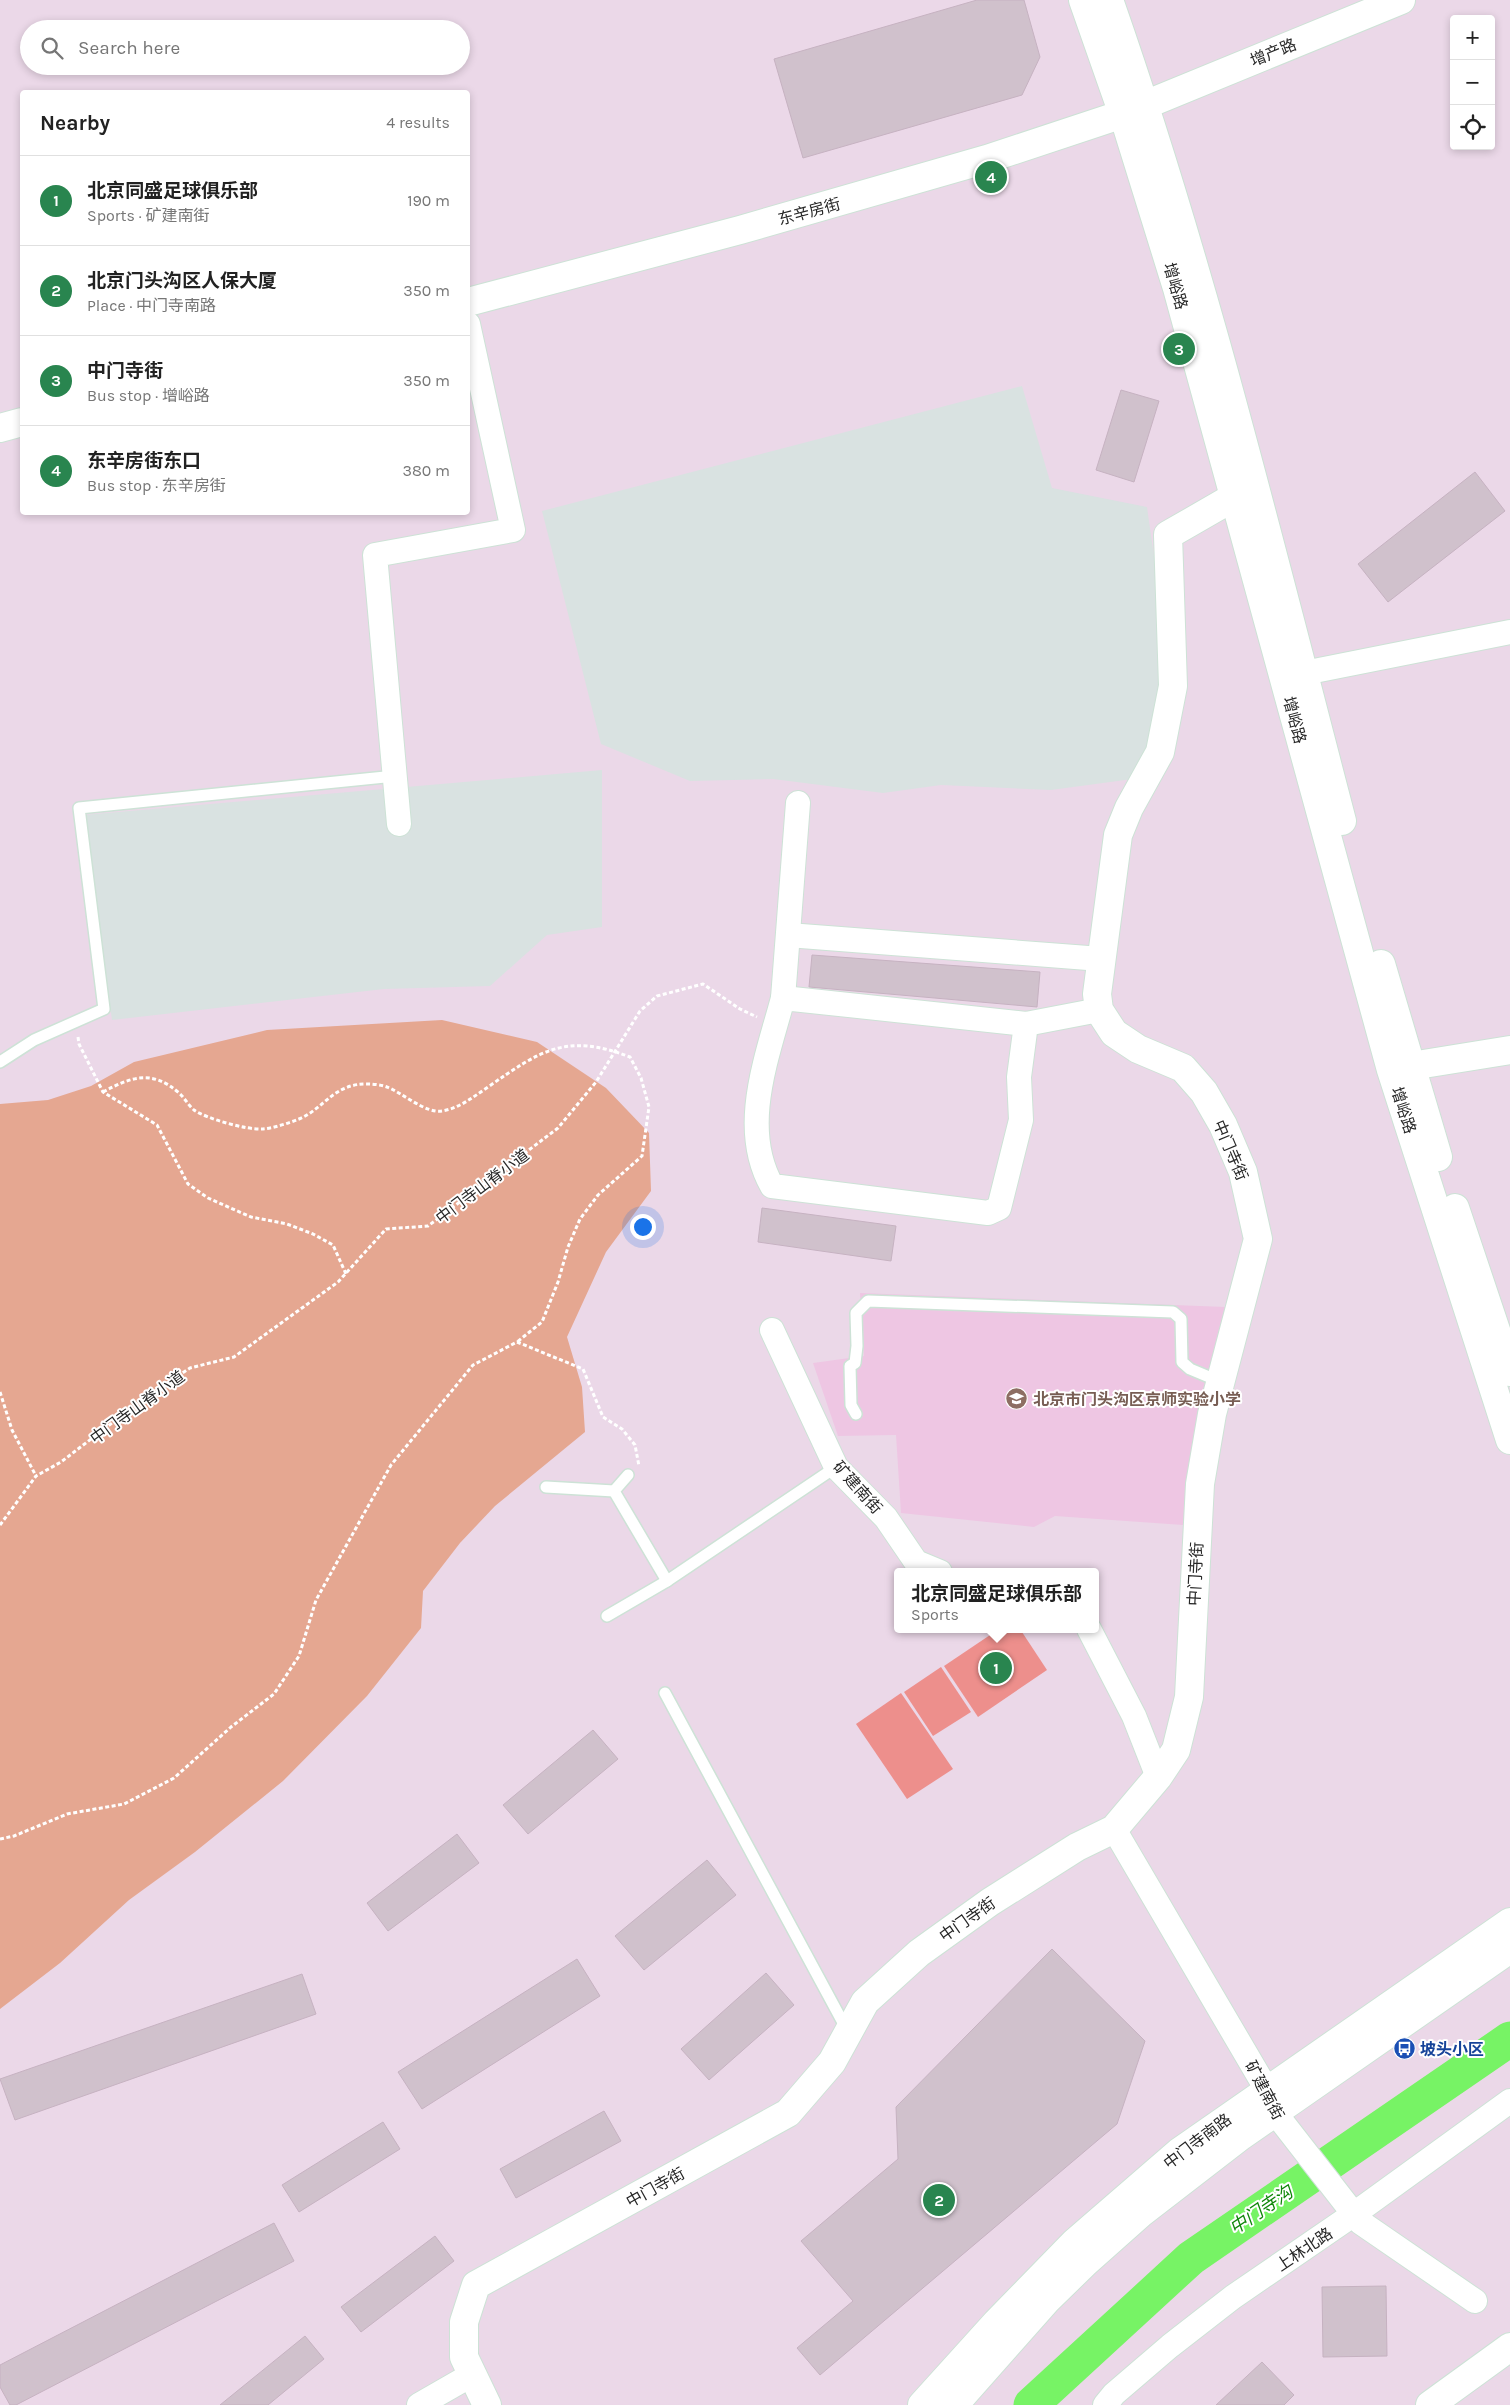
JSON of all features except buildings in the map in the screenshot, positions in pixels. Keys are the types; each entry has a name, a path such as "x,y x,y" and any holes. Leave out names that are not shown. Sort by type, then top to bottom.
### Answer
{"street":[{"name":"增峪路","path":"1084,0 1134,109 1198,282 1304,673 1369,924 1440,1164 1510,1372"},
{"name":"增峪路","path":"1109,0 1177,288 1391,1070 1510,1440"},
{"name":"增产路","path":"1134,109 1401,0"},
{"name":"东辛房街","path":"470,301 866,195 987,159 1134,109"},
{"path":"400,824 386,696 375,555 513,530 470,333"},
{"path":"0,428 20,423"},
{"path":"783,998 1026,1024 1099,1010 1097,994 1118,835 1129,808 1160,752 1172,686 1168,535 1234,497"},
{"path":"1304,673 1510,632"},
{"path":"798,803 783,998 758,1094 756,1122 763,1171 772,1186 988,1213 999,1208 1020,1120 1018,1077 1026,1024"},
{"path":"788,935 1101,958"},
{"name":"中门寺街","path":"487,2405 464,2357 464,2322 476,2285 788,2113 832,2062 866,2002 919,1953 990,1902 1077,1847 1114,1829 1158,1777 1176,1750 1188,1697 1200,1484 1212,1414 1258,1240 1243,1172 1204,1092 1183,1068 1138,1049 1114,1033 1099,1010"},
{"path":"1411,1066 1510,1050"},
{"name":"矿建南街","path":"772,1330 836,1467 886,1518 916,1562 930,1568"},
{"path":"1091,1633 1134,1716 1158,1777"},
{"name":"矿建南街","path":"1114,1829 1271,2102 1300,2147 1360,2222 1475,2302"},
{"name":"中门寺南路","path":"954,2405 1047,2300 1140,2214 1241,2136 1271,2102 1510,1922"},
{"name":"中门寺南路","path":"922,2405 997,2322 1075,2242 1179,2152 1271,2102 1510,1949"},
{"name":"上林北路","path":"1105,2405 1114,2394 1170,2346 1233,2297 1354,2214 1510,2101"},
{"path":"1430,2405 1510,2347"},
{"path":"420,2405 473,2374"}],"lane":[{"path":"0,1062 34,1040 104,1009 79,808 396,776"},
{"path":"856,1414 851,1405 850,1366 856,1363 858,1346 856,1312 868,1301 1172,1312 1180,1319 1182,1362 1190,1369 1221,1382"},
{"path":"607,1616 667,1582 836,1467"},
{"path":"614,1492 628,1475"},
{"path":"546,1487 614,1492"},
{"path":"614,1492 667,1582"},
{"path":"666,1693 848,2032"}],"path":[{"name":"中门寺山脊小道","path":"0,1525 36,1476 61,1462 146,1397 190,1368 234,1357 338,1282 386,1229 428,1226 558,1128 596,1082 640,1011 657,996 704,984 740,1008 776,1025"},
{"path":"76,1022 79,1044 103,1092 157,1125 188,1184 208,1198 251,1217 287,1224 313,1234 333,1245 346,1274"},
{"path":"0,1839 14,1836 67,1814 124,1804 174,1778 231,1727 274,1694 299,1656 316,1600 392,1465 473,1365 517,1342 542,1322 558,1282 568,1247 580,1219 598,1195 642,1156 649,1107 642,1078 630,1057 615,1051 585,1045 567,1045 532,1057 463,1104 439,1112 412,1102 387,1087 368,1084 344,1088 300,1119 262,1129 223,1122 194,1110 178,1092 158,1080 139,1077 125,1080 103,1092"},
{"path":"517,1342 583,1369 604,1417 622,1429 636,1445 639,1467 628,1475"},
{"path":"0,1392 12,1430 36,1476"}],"shaded area":[{"path":"1022,386 1052,488 1147,507 1160,599 1159,699 1140,778 1051,790 941,785 883,793 773,779 690,781 601,744 542,511"},
{"path":"602,770 602,927 547,935 490,986 384,989 112,1020 84,815"},
{"path":"442,1020 537,1042 606,1088 649,1133 651,1191 606,1252 567,1337 582,1387 585,1432 495,1506 460,1543 423,1591 421,1628 367,1696 283,1781 195,1852 129,1900 60,1963 0,2009 0,1104 48,1100 91,1086 134,1062 267,1030"},
{"name":"北京市门头沟区京师实验小学","path":"860,1293 1226,1307 1183,1525 1055,1516 1034,1527 901,1513 896,1435 838,1436 813,1363 864,1356"},
{"path":"993,1633 1023,1633 1047,1670 978,1717 944,1666"},
{"path":"941,1667 971,1712 933,1736 904,1692"},
{"path":"901,1693 953,1769 907,1799 856,1724"}],"waterway":[{"name":"中门寺沟","path":"1031,2405 1191,2258 1510,2039"}],"place":[{"name":"东辛房街东口","path":"991,177"},
{"name":"中门寺街","path":"1179,349"},
{"name":"北京市门头沟区京师实验小学","path":"1017,1399"},
{"name":"北京同盛足球俱乐部","path":"996,1668"},
{"name":"坡头小区","path":"1404,2049"},
{"name":"北京门头沟区人保大厦","path":"939,2200"}]}
